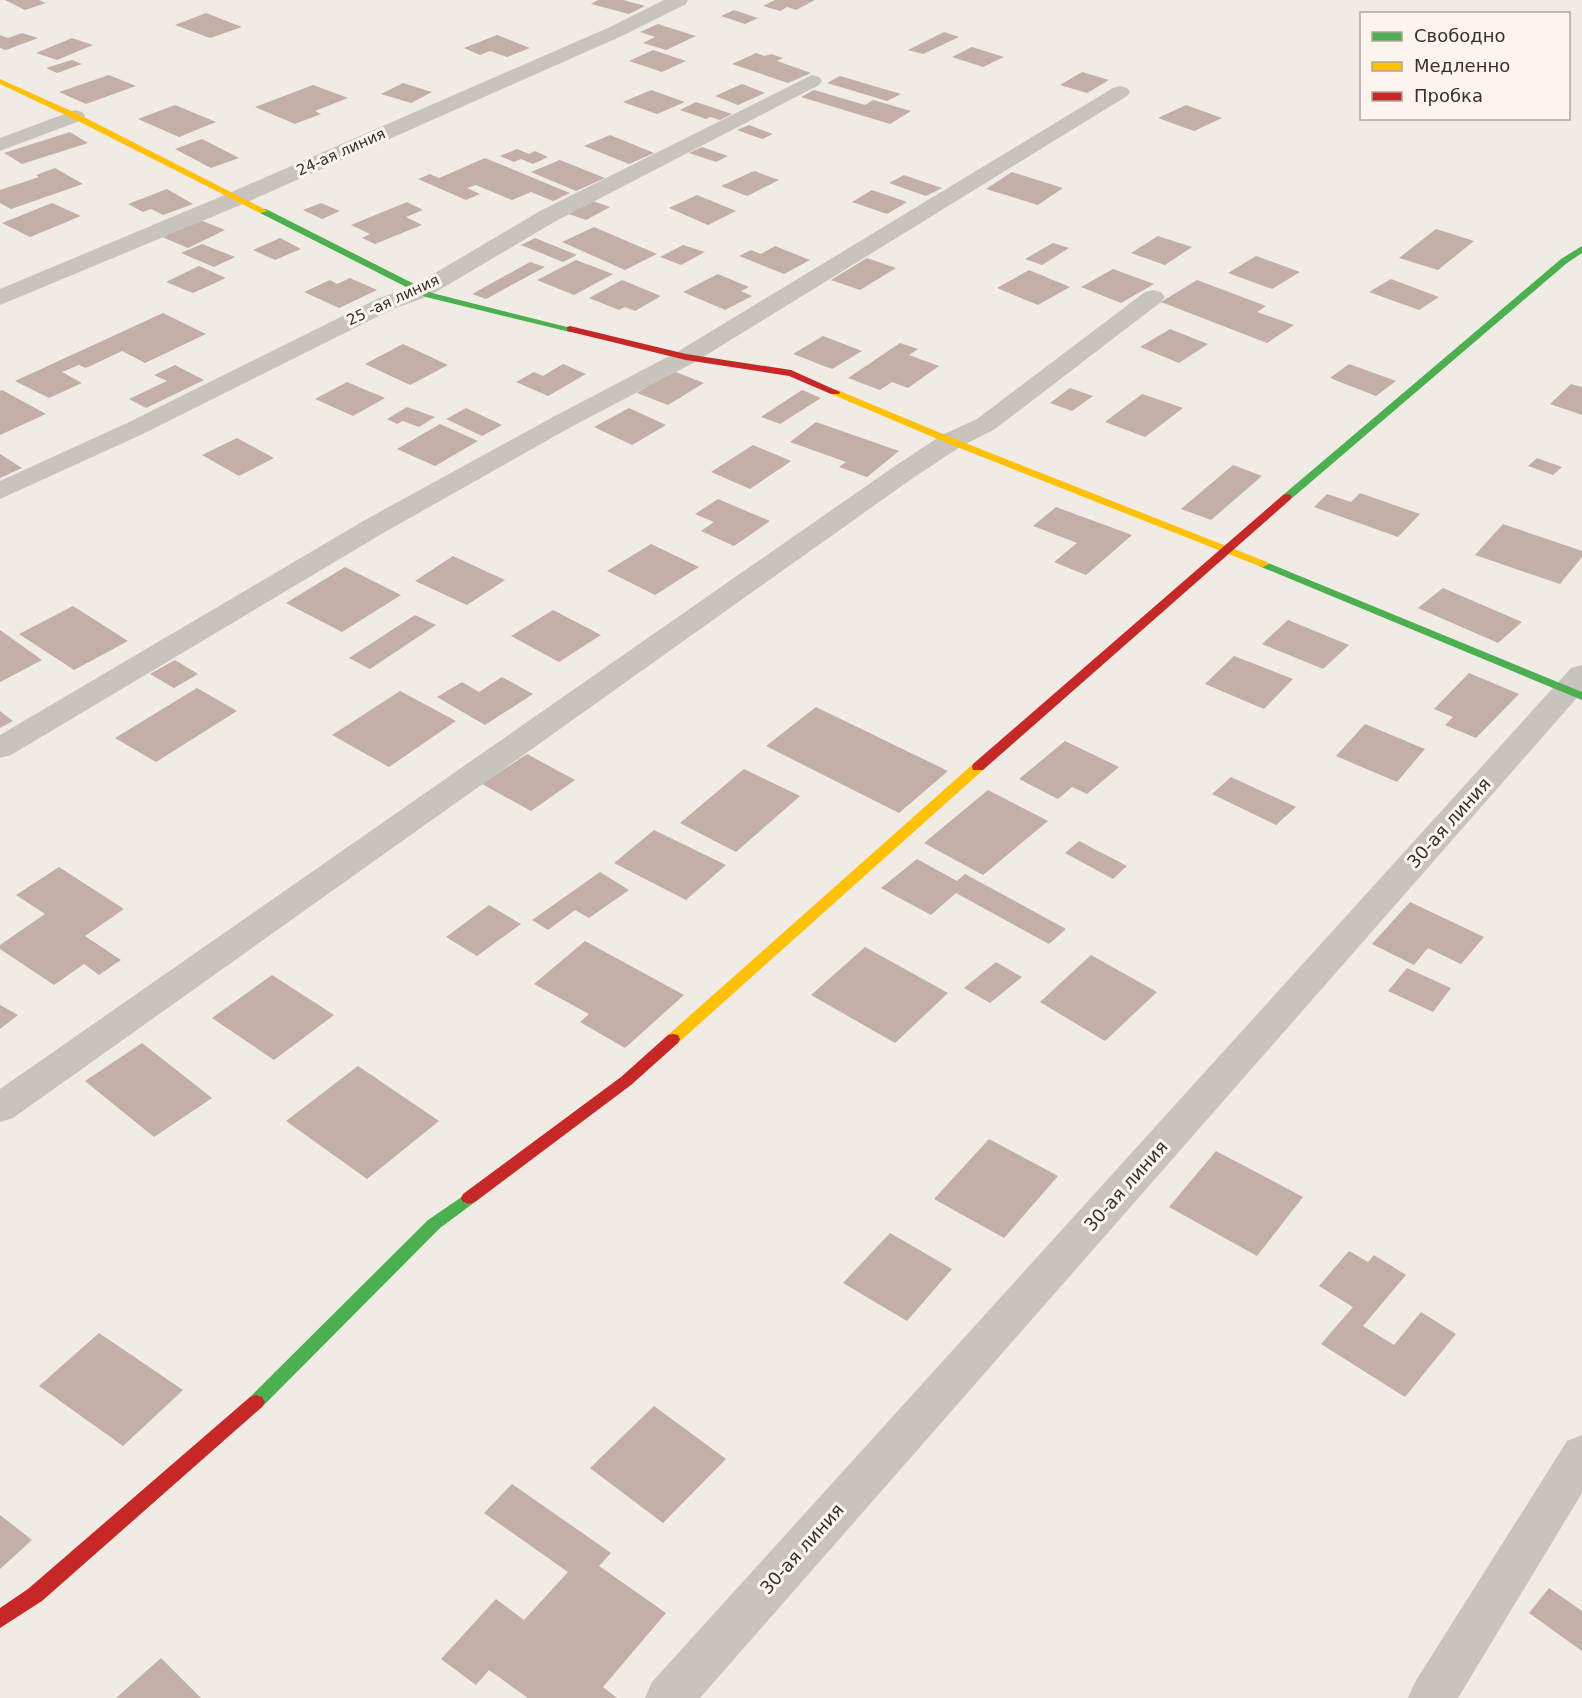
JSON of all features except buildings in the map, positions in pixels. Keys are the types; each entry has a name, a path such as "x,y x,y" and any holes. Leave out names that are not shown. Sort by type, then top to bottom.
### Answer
{"street":[{"name":"24-ая линия","path":"0,298 235,199 617,31 679,0"},
{"path":"0,81 75,116 235,199 421,291 487,310 686,357 791,373 951,441 1577,687"},
{"name":"25 -ая линия","path":"0,491 136,428 385,304 421,291 548,216 812,81"},
{"path":"0,748 375,526 686,357 1120,92"},
{"path":"0,145 75,116"},
{"path":"0,1619 35,1595 240,1418 434,1224 626,1081 932,807 1227,549 1564,261 1582,249"},
{"path":"0,1108 854,507 951,441 986,424 1153,297"},
{"name":"30-ая линия","path":"669,1698 1577,687"},
{"path":"1432,1698 1582,1454"}],"traffic: fast":[{"path":"263,211 429,295 570,329"},
{"path":"1287,497 1564,261 1582,249"},
{"path":"1263,564 1582,696"},
{"path":"256,1402 434,1224 469,1198"}],"traffic: slow":[{"path":"0,81 75,116 263,211"},
{"path":"835,392 951,441 1263,564"},
{"path":"673,1039 978,767"}],"traffic: jam":[{"path":"570,329 686,357 791,373 835,392"},
{"path":"978,767 1287,497"},
{"path":"469,1198 626,1081 673,1039"},
{"path":"0,1619 35,1595 256,1402"}]}
